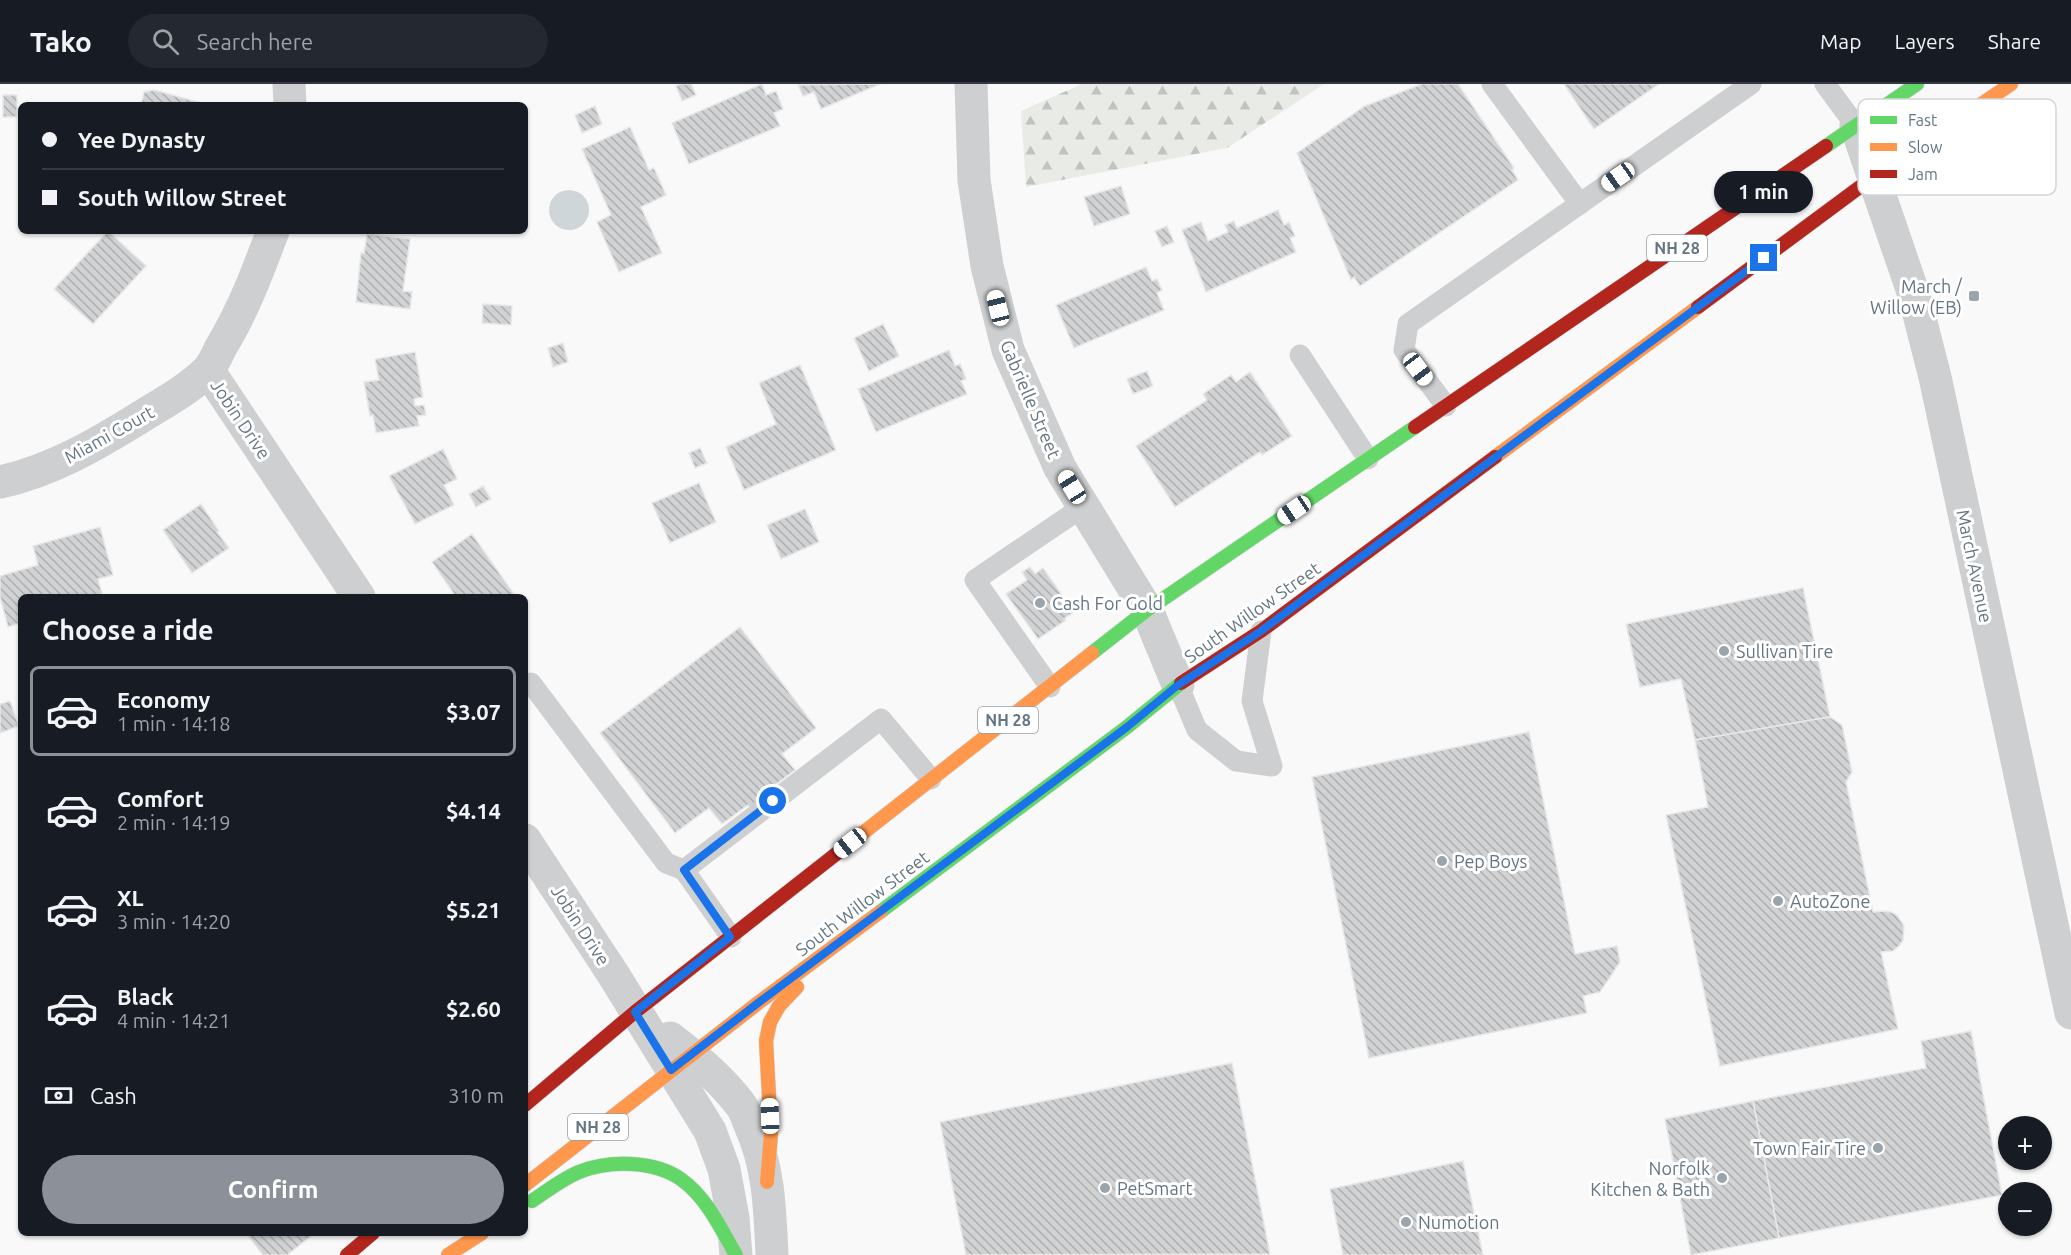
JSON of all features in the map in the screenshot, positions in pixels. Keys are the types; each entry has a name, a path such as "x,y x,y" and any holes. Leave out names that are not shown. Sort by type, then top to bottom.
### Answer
{"main road":[{"name":"NH 28","path":"1895,99 1917,84"},
{"name":"South Willow Street","path":"1989,99 2011,84"},
{"name":"NH 28","path":"528,1102 635,1012 1147,610 1856,126"},
{"name":"South Willow Street","path":"528,1183 844,939 1127,727 1178,685 1261,631 1858,188"},
{"path":"767,1182 771,1133 766,1041 770,1022 779,1006 844,939"},
{"path":"528,1204 561,1182 588,1169 641,1165 663,1170 681,1180 692,1190 736,1255"},
{"path":"347,1255 369,1236"},
{"path":"443,1255 465,1236"},
{"path":"448,1255 477,1236"}],"street":[{"path":"289,84 290,102"},
{"name":"Gabrielle Street","path":"971,84 974,180 987,266 1008,350 1060,468 1147,610 1178,685"},
{"name":"March Avenue","path":"1856,126 1858,132"},
{"name":"March Avenue","path":"1878,195 1914,295 1935,377 2071,1013"},
{"name":"Jobin Drive","path":"272,234 233,328 208,370 357,594"},
{"name":"Miami Court","path":"0,482 18,478 60,462 101,441 175,396 208,370"},
{"name":"Jobin Drive","path":"528,845 635,1012 681,1063"},
{"path":"681,1063 742,1105 757,1138 767,1182 772,1255"},
{"path":"681,1063 724,1169 733,1218 736,1255"}],"lane":[{"path":"1492,84 1580,204"},
{"path":"1446,406 1404,350 1408,324 1751,84"},
{"path":"1825,84 1856,126"},
{"path":"1300,355 1368,459"},
{"path":"1050,687 975,580 1084,506"},
{"path":"1178,685 1197,730 1236,761 1272,766 1252,701 1261,631"},
{"path":"528,685 531,683 666,863 684,870 730,937"},
{"path":"684,870 881,719 932,779"}],"green space":[{"path":"1082,84 1324,84 1227,148 1026,187 1021,111"}],"shaded area":[{"path":"569,190 577,191 583,196 588,202 588,218 583,224 577,229 569,230 561,229 555,224 550,218 549,210 550,202 555,196 561,191"}],"building":[{"path":"691,84 696,95 682,101 676,86"},
{"path":"762,84 766,95 776,91 783,109 774,113 780,126 689,164 672,123"},
{"path":"880,84 821,109 814,92 803,96 798,85"},
{"path":"1422,84 1458,84 1514,168 1512,170 1518,180 1360,286 1354,277 1351,280 1297,153 1365,106"},
{"path":"1564,84 1659,84 1594,129"},
{"path":"154,90 198,102 142,102 144,92"},
{"path":"3,95 17,95 17,117 3,117"},
{"path":"595,106 602,124 582,133 575,115"},
{"path":"630,127 649,170 654,168 666,195 641,207 662,253 619,272 597,222 611,215 582,149"},
{"path":"1121,186 1130,214 1094,226 1084,197"},
{"path":"1278,210 1284,225 1289,222 1295,236 1290,238 1296,252 1206,292 1182,230 1201,222 1208,241 1228,232 1225,225 1234,221 1237,228"},
{"path":"1167,226 1174,242 1162,247 1155,231"},
{"path":"105,234 111,234 146,266 93,324 54,289"},
{"path":"367,234 410,239 403,291 412,292 410,309 356,302 361,253 364,253"},
{"path":"1146,267 1152,281 1157,279 1162,290 1157,293 1164,310 1074,348 1056,305"},
{"path":"483,304 512,306 511,325 482,323"},
{"path":"883,324 899,356 869,371 854,338"},
{"path":"563,343 568,362 553,367 548,348"},
{"path":"949,350 955,366 960,364 966,379 961,381 967,394 876,432 858,389"},
{"path":"415,352 423,397 414,399 415,406 424,405 426,415 417,416 419,426 376,433 373,415 370,416 364,382 379,380 375,359"},
{"path":"800,365 836,450 744,490 726,447 776,424 759,383"},
{"path":"1147,371 1153,386 1133,394 1127,379"},
{"path":"1250,372 1292,436 1262,455 1260,452 1175,507 1136,446 1207,400 1203,394 1231,375 1236,382"},
{"path":"700,448 707,463 695,468 689,453"},
{"path":"443,449 457,479 444,485 454,505 415,524 389,476"},
{"path":"699,483 716,522 670,543 652,503"},
{"path":"483,486 491,499 476,507 469,494"},
{"path":"201,504 229,548 192,573 163,530"},
{"path":"805,509 819,542 781,559 767,525"},
{"path":"100,527 113,575 98,579 102,594 18,594 18,624 8,627 0,597 0,576 38,565 33,546"},
{"path":"472,534 514,594 454,594 432,562"},
{"name":"Cash For Gold","path":"1030,567 1035,574 1043,568 1074,612 1038,639 1006,594 1027,580 1022,572"},
{"name":"Sullivan Tire","path":"1803,588 1830,717 1695,740 1681,679 1640,687 1626,624"},
{"path":"740,627 816,728 782,754 795,770 770,789 774,795 753,811 748,805 722,824 709,808 675,833 600,733"},
{"path":"10,701 18,726 0,733 0,704"},
{"name":"AutoZone","path":"1830,717 1842,725 1852,772 1846,782 1873,912 1891,912 1897,915 1904,926 1903,940 1900,945 1893,951 1881,952 1898,1029 1720,1066 1666,815 1708,807 1695,740"},
{"name":"Pep Boys","path":"1529,732 1575,954 1617,946 1620,962 1600,992 1583,996 1587,1013 1369,1058 1312,777"},
{"name":"Town Fair Tire","path":"1971,1031 2000,1182 1998,1196 1779,1238 1753,1101 1926,1068 1921,1041"},
{"name":"PetSmart","path":"1232,1063 1270,1254 966,1255 940,1122"},
{"name":"Norfolk Kitchen & Bath","path":"1753,1101 1779,1238 1691,1255 1665,1119"},
{"name":"Numotion","path":"1463,1161 1483,1255 1343,1255 1330,1189"},
{"path":"248,1236 311,1236 287,1255 263,1255"}],"traffic: fast":[{"path":"1895,99 1917,84"},
{"path":"1826,146 1858,124"},
{"path":"1092,653 1147,610 1415,427"},
{"path":"880,912 1127,727 1181,683"},
{"path":"532,1201 567,1178 591,1168 632,1164 659,1169 671,1173 691,1187 713,1214 736,1255"}],"traffic: slow":[{"path":"1989,99 2011,84"},
{"path":"1495,457 1698,307"},
{"path":"845,847 1092,653"},
{"path":"528,1183 758,1003 880,912"},
{"path":"767,1182 771,1133 766,1041 770,1022 779,1006 797,987"},
{"path":"448,1255 477,1236"}],"traffic: jam":[{"path":"1415,427 1826,146"},
{"path":"1698,307 1858,188"},
{"path":"1181,683 1261,631 1495,457"},
{"path":"528,1102 635,1012 845,847"},
{"path":"347,1255 369,1236"}],"place":[{"name":"March / Willow (EB)","path":"1974,296"},
{"name":"Cash For Gold","path":"1040,603"},
{"name":"Sullivan Tire","path":"1724,651"},
{"name":"Pep Boys","path":"1442,861"},
{"name":"AutoZone","path":"1778,901"},
{"name":"Town Fair Tire","path":"1878,1148"},
{"name":"Norfolk Kitchen & Bath","path":"1722,1178"},
{"name":"PetSmart","path":"1105,1188"},
{"name":"Numotion","path":"1406,1222"}],"route":[{"path":"773,801 684,870 730,937 635,1012 671,1070 1127,727 1178,685 1261,631 1764,258"}]}
